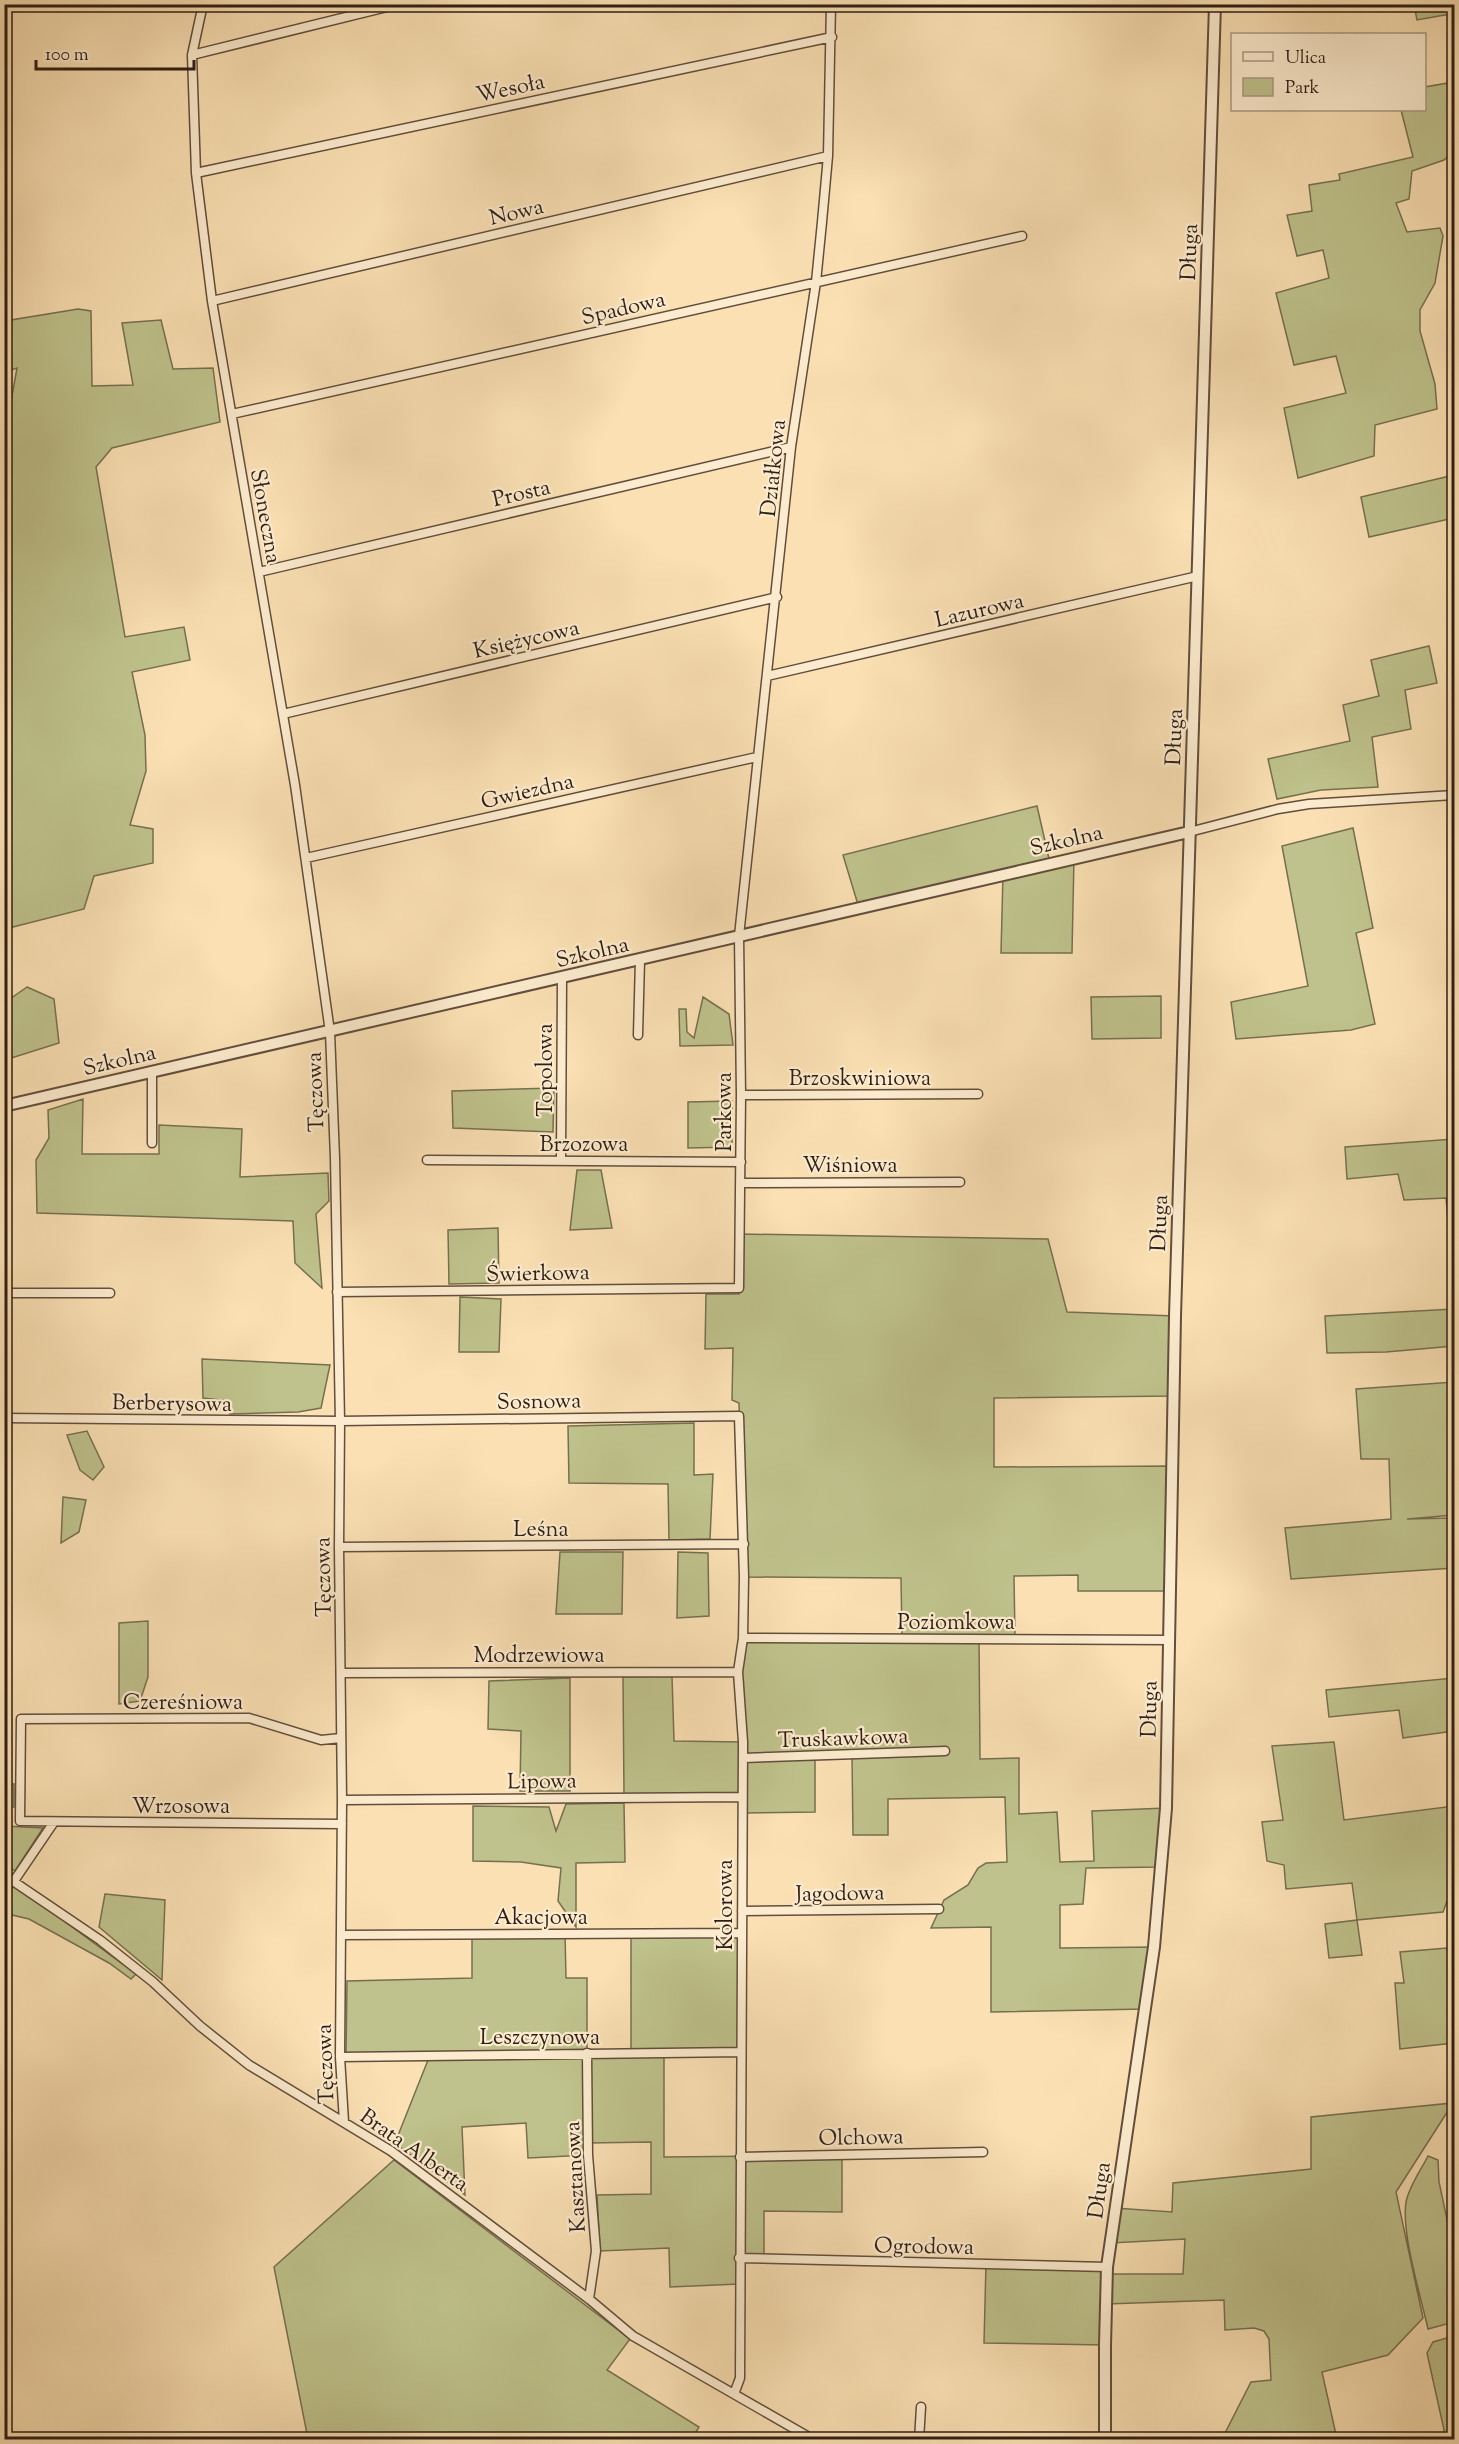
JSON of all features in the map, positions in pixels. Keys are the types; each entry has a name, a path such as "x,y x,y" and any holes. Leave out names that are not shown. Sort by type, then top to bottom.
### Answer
{"street":[{"name":"Słoneczna","path":"203,4 192,55 196,173 212,301 283,714 330,1032"},
{"path":"192,55 399,4"},
{"name":"Działkowa","path":"739,936 757,757 777,597 791,447 816,282 828,156 831,4"},
{"name":"Długa","path":"1105,2439 1107,2267 1154,1947 1162,1867 1175,1316 1215,4"},
{"name":"Wesoła","path":"196,173 832,37"},
{"name":"Nowa","path":"212,301 828,156"},
{"name":"Spadowa","path":"232,414 1022,236"},
{"name":"Prosta","path":"259,572 791,447"},
{"name":"Lazurowa","path":"767,676 1198,576"},
{"name":"Księżycowa","path":"283,714 777,597"},
{"name":"Gwiezdna","path":"306,858 757,757"},
{"path":"1189,832 1278,809 1324,801 1455,795"},
{"name":"Szkolna","path":"4,1106 1189,832"},
{"name":"Parkowa","path":"739,936 741,1095 739,1288"},
{"path":"638,1035 640,960"},
{"name":"Topolowa","path":"561,1161 562,978"},
{"name":"Tęczowa","path":"330,1032 340,1421 342,1800 340,2057 344,2122"},
{"path":"152,1071 152,1143"},
{"name":"Brzoskwiniowa","path":"741,1095 978,1094"},
{"name":"Brzozowa","path":"427,1160 741,1162"},
{"name":"Wiśniowa","path":"740,1182 960,1182"},
{"name":"Świerkowa","path":"338,1292 739,1288"},
{"path":"4,1293 110,1293"},
{"name":"Sosnowa","path":"340,1421 739,1416"},
{"name":"Kolorowa","path":"734,2394 740,2378 742,1758 738,1672 743,1638 744,1544 739,1416"},
{"name":"Berberysowa","path":"4,1418 340,1421"},
{"name":"Leśna","path":"339,1547 744,1544"},
{"name":"Poziomkowa","path":"743,1638 1169,1640"},
{"name":"Modrzewiowa","path":"341,1673 738,1672"},
{"name":"Czereśniowa","path":"20,1821 21,1719 249,1718 321,1740 341,1738"},
{"name":"Truskawkowa","path":"742,1758 945,1751"},
{"name":"Lipowa","path":"342,1800 742,1797"},
{"name":"Wrzosowa","path":"20,1821 342,1824"},
{"path":"14,1881 54,1822"},
{"name":"Brata Alberta","path":"4,1875 100,1940 153,1982 200,2026 249,2065 391,2151 589,2299 633,2336 814,2439"},
{"name":"Jagodowa","path":"742,1911 939,1909"},
{"name":"Akacjowa","path":"341,1935 741,1933"},
{"name":"Leszczynowa","path":"340,2057 741,2052"},
{"name":"Kasztanowa","path":"586,2053 588,2155 596,2251 589,2299"},
{"name":"Olchowa","path":"740,2157 983,2152"},
{"name":"Ogrodowa","path":"739,2258 1107,2267"},
{"path":"919,2439 921,2407"}],"green space":[{"path":"1414,5 1450,5 1450,14 1417,20"},
{"path":"1454,82 1454,151 1444,160 1412,171 1409,199 1396,203 1407,232 1440,228 1443,236 1435,283 1420,310 1420,331 1435,384 1437,409 1375,425 1374,456 1298,478 1284,408 1346,393 1336,356 1294,365 1276,293 1329,278 1323,250 1297,256 1287,215 1312,211 1309,185 1340,180 1339,174 1413,157 1401,111 1426,111 1426,87"},
{"path":"78,309 91,311 92,386 133,385 122,323 161,320 173,369 213,368 220,422 112,448 96,467 125,637 184,627 190,660 132,672 145,735 146,771 130,825 153,829 153,863 94,876 84,909 5,929 4,420 8,419 17,368 5,372 5,321"},
{"path":"1454,475 1454,518 1369,537 1361,497"},
{"path":"1429,646 1437,683 1405,690 1411,729 1372,737 1378,787 1321,790 1277,799 1268,759 1350,741 1343,705 1379,696 1371,660"},
{"path":"1037,806 1050,863 1074,858 1072,953 1001,953 1003,874 859,908 843,855"},
{"path":"1353,828 1373,928 1356,933 1375,1024 1351,1030 1236,1039 1231,1002 1308,986 1282,846"},
{"path":"27,987 54,999 59,1043 5,1060 5,998 7,1001"},
{"path":"1161,996 1161,1038 1092,1039 1091,997"},
{"path":"703,997 729,1014 733,1045 680,1046 679,1009 686,1009 687,1032 694,1038"},
{"path":"554,1088 553,1132 453,1128 452,1091"},
{"path":"83,1099 82,1154 159,1154 159,1125 242,1129 240,1177 328,1173 329,1201 316,1214 322,1288 295,1263 293,1221 37,1213 36,1160 49,1138 48,1110"},
{"path":"732,1101 732,1147 688,1148 688,1102"},
{"path":"1454,1139 1453,1274 1446,1198 1404,1200 1398,1174 1347,1179 1345,1147"},
{"path":"577,1170 601,1170 612,1228 570,1230"},
{"path":"498,1228 499,1283 449,1284 448,1230"},
{"path":"740,1234 1048,1239 1067,1312 1175,1316 1173,1396 994,1398 994,1467 1173,1466 1172,1591 1078,1591 1078,1575 1014,1576 1015,1639 979,1639 980,1759 1019,1758 1019,1814 1057,1812 1060,1862 1094,1861 1092,1811 1166,1808 1162,1867 1086,1868 1083,1904 1060,1905 1060,1948 1154,1947 1145,2009 991,2012 991,1927 931,1928 944,1900 968,1885 978,1868 986,1863 1007,1862 1005,1797 888,1799 888,1835 853,1835 852,1755 815,1756 815,1812 742,1813 742,1797 624,1797 623,1677 672,1676 674,1741 742,1742 738,1672 743,1638 902,1638 901,1578 744,1577 739,1403 732,1400 733,1348 705,1349 706,1294 739,1294"},
{"path":"460,1297 501,1299 499,1352 459,1352"},
{"path":"1454,1309 1454,1346 1386,1352 1327,1353 1325,1316"},
{"path":"202,1359 330,1365 321,1408 298,1412 230,1414 228,1401 203,1398"},
{"path":"1454,1382 1454,1515 1407,1519 1454,1518 1454,1568 1291,1579 1285,1528 1391,1519 1389,1459 1361,1459 1356,1389"},
{"path":"694,1423 694,1475 713,1474 710,1539 669,1540 668,1484 569,1483 568,1426"},
{"path":"87,1431 104,1467 93,1480 80,1470 67,1435"},
{"path":"63,1497 86,1500 79,1532 61,1543"},
{"path":"560,1552 623,1552 622,1614 556,1614"},
{"path":"678,1552 708,1553 709,1616 677,1618"},
{"path":"148,1621 148,1677 140,1701 119,1704 119,1623"},
{"path":"570,1678 570,1791 520,1791 521,1731 488,1729 489,1681"},
{"path":"1454,1678 1454,1731 1403,1738 1399,1710 1329,1717 1326,1690"},
{"path":"1334,1742 1344,1820 1454,1806 1454,1887 1443,1912 1357,1920 1352,1883 1286,1889 1284,1865 1267,1861 1262,1822 1283,1820 1272,1746"},
{"path":"4,1784 14,1784 14,1807 5,1809"},
{"path":"624,1803 625,1862 576,1863 576,1927 558,1901 561,1868 521,1862 473,1861 473,1806 549,1807 556,1831 566,1804"},
{"path":"4,1826 43,1828 15,1871 5,1864"},
{"path":"15,1885 136,1974 131,1979 109,1963 29,1919 12,1915 5,1896"},
{"path":"105,1894 165,1900 162,1980 99,1927"},
{"path":"1357,1920 1362,1955 1329,1958 1325,1924"},
{"path":"565,1933 566,1978 587,1978 587,2053 631,2052 631,1934 741,1933 741,2052 664,2053 664,2157 842,2155 842,2212 764,2211 764,2259 739,2258 739,2284 670,2287 669,2248 600,2251 597,2195 651,2194 651,2142 589,2143 588,2155 528,2158 526,2123 462,2127 465,2195 395,2143 430,2055 346,2056 347,1981 472,1978 472,1934"},
{"path":"1447,1948 1454,1984 1454,2043 1400,2049 1395,1983 1404,1983 1400,1952"},
{"path":"1453,2103 1396,2192 1423,2318 1388,2355 1322,2372 1337,2439 1222,2439 1251,2382 1271,2380 1269,2339 1264,2331 1254,2328 1225,2330 1224,2300 1106,2304 1105,2345 984,2343 986,2264 1107,2267 1107,2274 1183,2274 1185,2239 1111,2243 1115,2208 1172,2212 1173,2183 1311,2169 1311,2117"},
{"path":"1428,2156 1438,2160 1439,2182 1454,2252 1454,2322 1428,2329 1409,2247 1405,2215 1410,2190"},
{"path":"394,2160 630,2339 607,2370 699,2427 692,2439 308,2439 274,2267"},
{"path":"1454,2336 1454,2439 1446,2439 1427,2353 1433,2342"}]}
